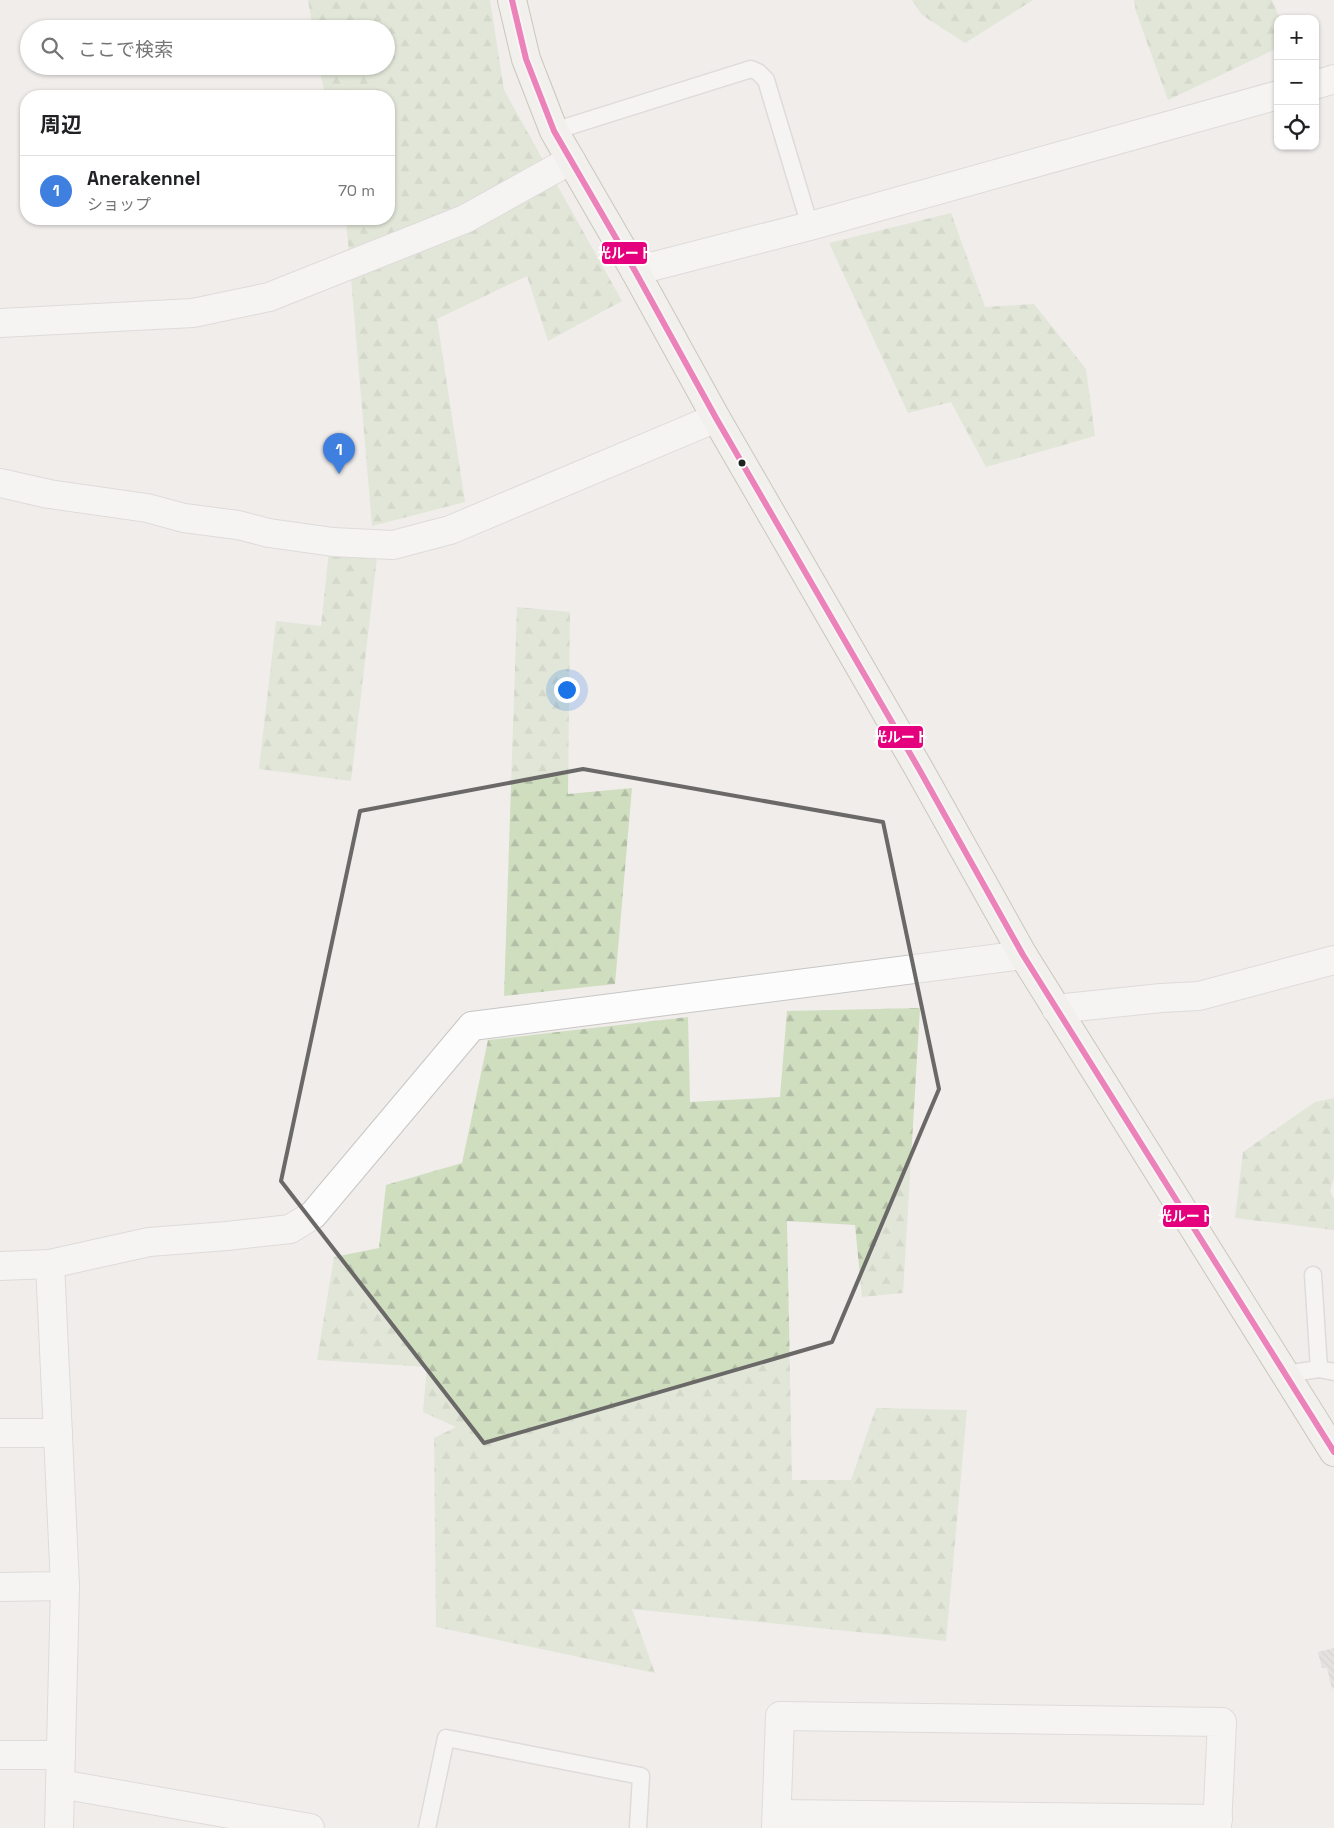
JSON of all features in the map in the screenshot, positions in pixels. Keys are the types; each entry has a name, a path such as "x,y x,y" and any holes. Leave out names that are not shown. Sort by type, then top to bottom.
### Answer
{"main road":[{"path":"512,0 526,59 554,131 635,271 716,418 919,769 1023,955 1334,1452"}],"street":[{"path":"1319,84 1334,80"},
{"path":"635,271 810,226 1274,96"},
{"path":"0,323 193,313 269,297 465,219 571,160"},
{"path":"0,483 49,494 147,508 184,518 238,526 268,533 333,542 392,544 450,530 716,418"},
{"path":"0,1266 50,1264 149,1242 290,1229 313,1215 472,1026 1023,955"},
{"path":"1056,1009 1199,996 1334,960"},
{"path":"50,1264 65,1586 59,1828"},
{"path":"0,1433 58,1433"},
{"path":"0,1587 65,1586"},
{"path":"780,1716 1222,1722 1217,1824 776,1821 780,1716"},
{"path":"0,1755 61,1755"},
{"path":"60,1784 310,1828"}],"lane":[{"path":"554,131 751,69 758,72 766,80 810,226"},
{"path":"1285,1374 1327,1371 1313,1275"},
{"path":"427,1828 446,1738 641,1776 638,1828"}],"highlighted area":[{"path":"583,769 883,822 939,1089 832,1342 484,1443 281,1181 360,811"}],"green space":[{"path":"308,0 490,0 504,90 622,301 548,341 527,276 437,319 465,502 372,526 347,225 395,225 395,90 324,90 321,75 395,75 395,20 311,20"},
{"path":"912,0 1033,0 965,43 922,15"},
{"path":"1134,0 1272,0 1278,15 1274,15 1274,50 1168,100 1136,12"},
{"path":"951,213 985,307 1034,304 1086,369 1095,436 986,467 951,402 908,413 829,243"},
{"path":"329,551 377,557 351,781 259,769 276,621 321,626"},
{"path":"517,607 570,612 568,794 632,788 615,984 504,996"},
{"path":"920,1008 903,1293 862,1297 855,1225 787,1221 792,1480 851,1480 876,1408 967,1410 946,1641 632,1609 655,1673 436,1627 434,1438 456,1427 423,1412 427,1367 317,1360 334,1257 379,1248 386,1185 462,1163 488,1040 688,1017 690,1102 780,1097 787,1011"},
{"path":"1334,1098 1334,1178 1330,1191 1334,1199 1334,1230 1235,1218 1243,1152 1315,1102"}],"building":[{"path":"1334,1648 1334,1688 1332,1689 1327,1668 1322,1668 1318,1652"}],"transit line":[{"name":"光ルート","path":"512,0 526,59 554,131 635,271 716,418 919,769 1023,955 1334,1452"}],"place":[{"name":"Anerakennel","path":"339,474"}]}
